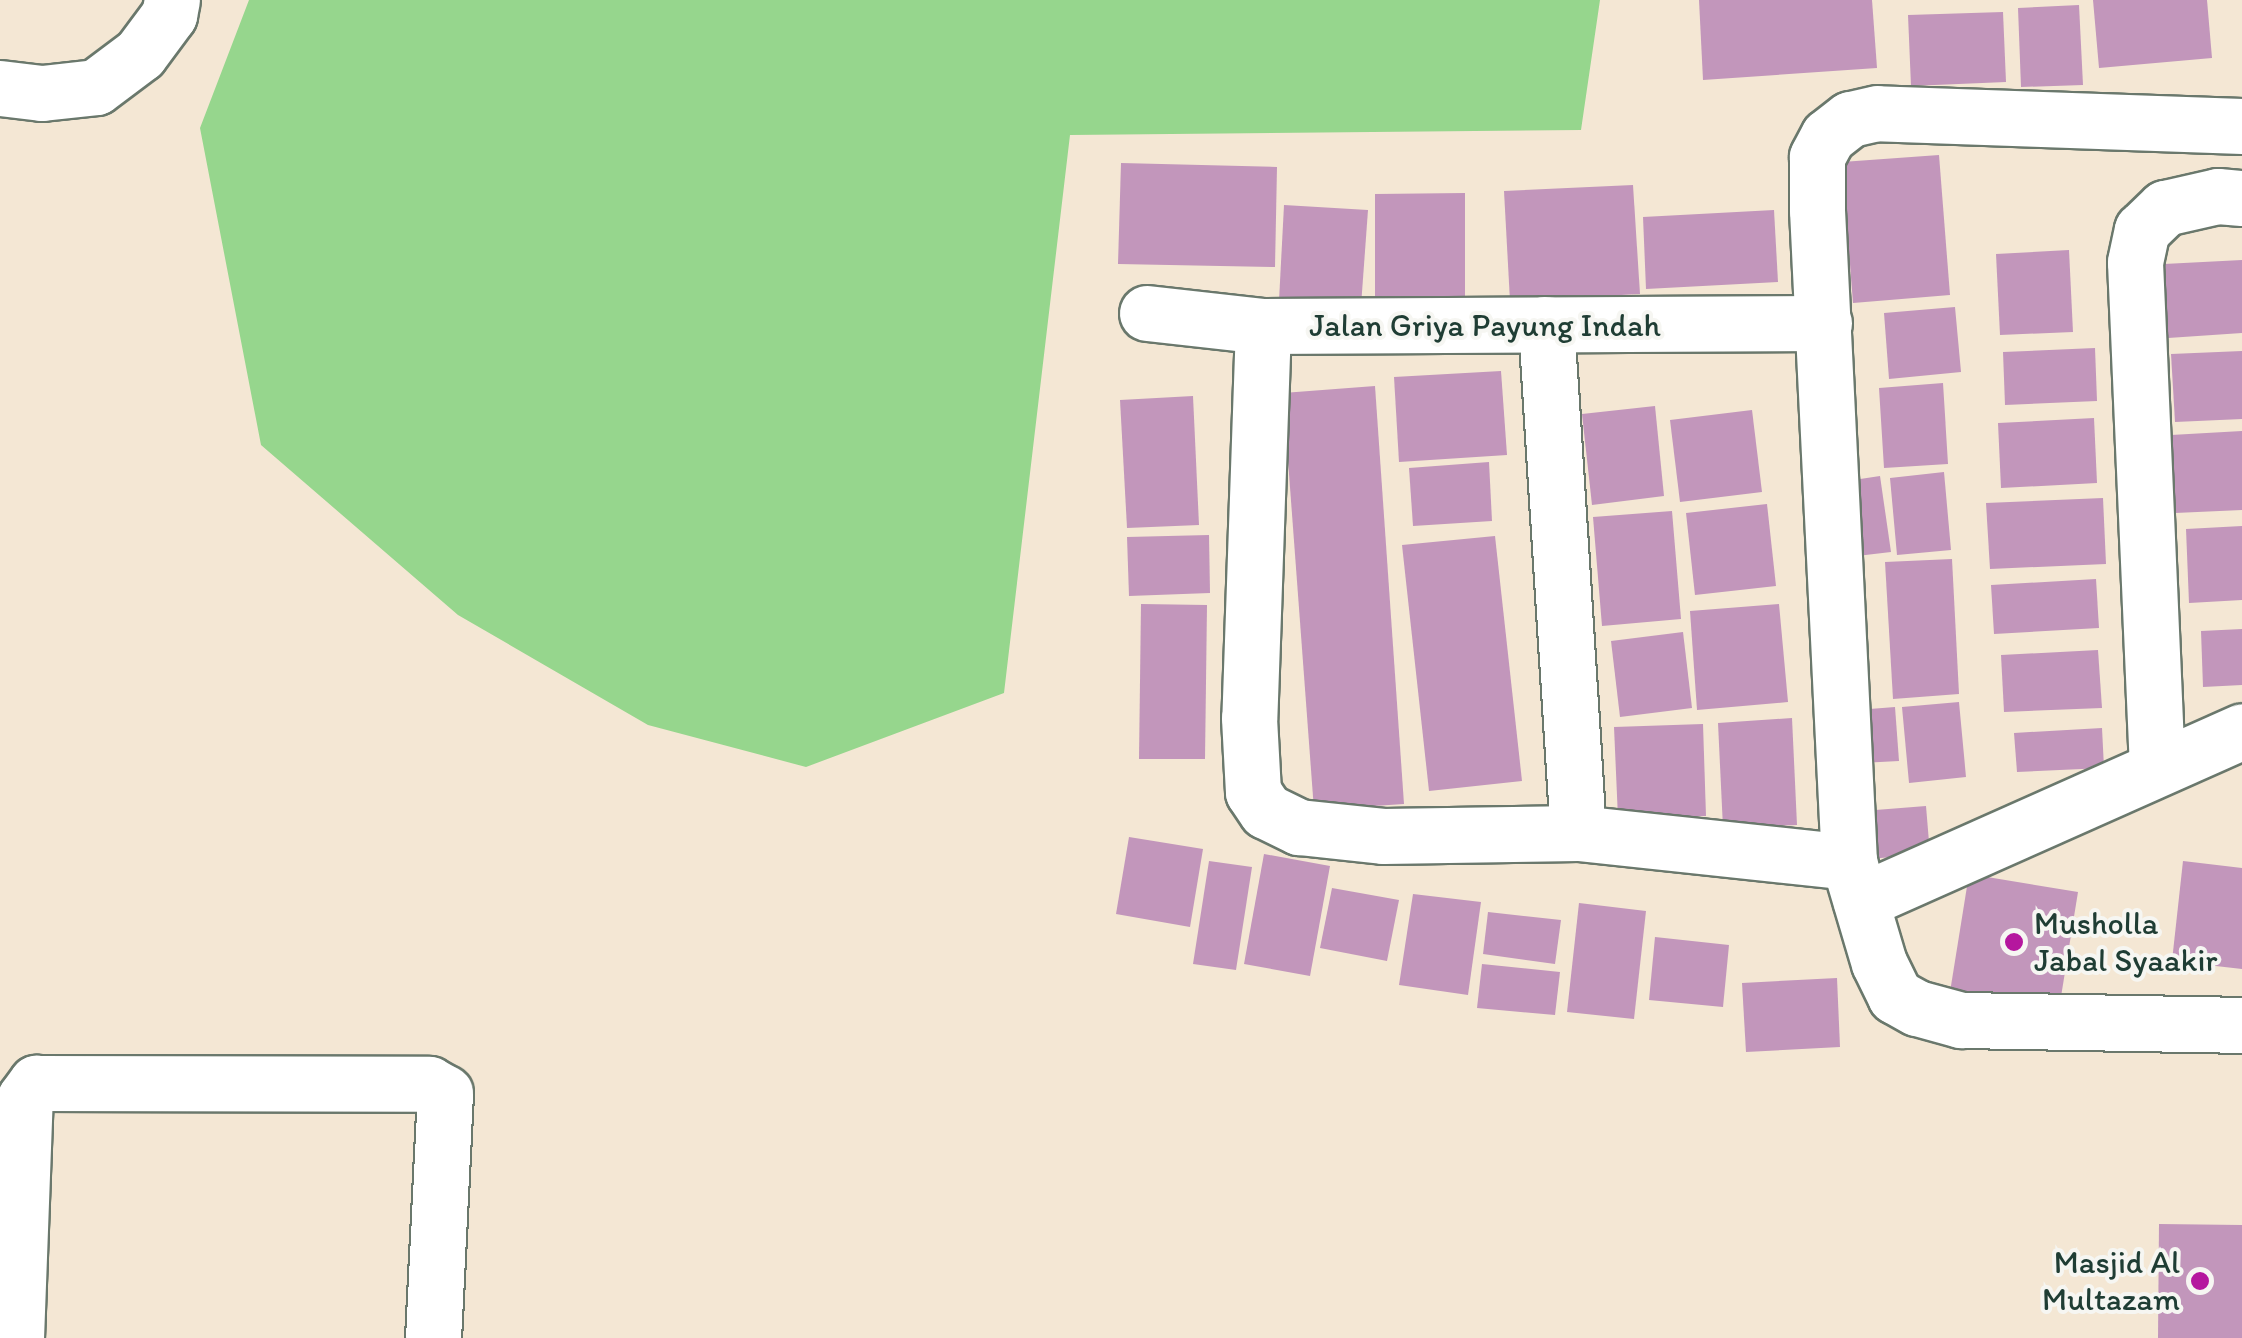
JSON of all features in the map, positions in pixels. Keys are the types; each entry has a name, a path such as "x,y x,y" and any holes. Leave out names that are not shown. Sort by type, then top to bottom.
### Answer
{"street":[{"path":"0,88 42,93 96,86 140,54 169,15 172,0"},
{"path":"2242,126 1877,113 1850,119 1828,136 1817,158 1855,882 1879,963 1895,996 1917,1008 1961,1020 2242,1025"},
{"path":"2157,768 2135,262 2142,230 2165,208 2218,196 2242,198"},
{"name":"Jalan Griya Payung Indah","path":"1147,313 1262,326 1824,323"},
{"path":"1546,324 1578,834"},
{"path":"1262,326 1249,718 1252,792 1266,812 1299,827 1383,836 1578,834 1855,882 2242,732"},
{"path":"16,1338 24,1098 36,1083 429,1084 445,1093 434,1338"}],"green space":[{"path":"249,0 1600,0 1581,130 1070,135 1004,693 806,767 648,725 458,615 261,445 200,128"}],"building":[{"path":"1699,0 1872,0 1877,68 1703,80"},
{"path":"2093,0 2207,0 2212,58 2099,68"},
{"path":"2079,5 2083,85 2021,87 2018,8"},
{"path":"2003,12 2006,82 1911,86 1908,15"},
{"path":"1939,155 1950,295 1853,303 1842,162"},
{"path":"1121,163 1277,167 1275,267 1118,264"},
{"path":"1633,185 1640,294 1510,301 1504,191"},
{"path":"1465,193 1465,299 1375,299 1375,194"},
{"path":"1284,205 1368,210 1361,306 1279,301"},
{"path":"1774,210 1778,282 1646,289 1643,217"},
{"path":"2069,250 2073,332 2000,335 1996,254"},
{"path":"2242,260 2242,333 2168,338 2164,264"},
{"path":"1955,307 1961,372 1889,379 1884,313"},
{"path":"2095,348 2097,401 2005,405 2003,352"},
{"path":"2242,351 2242,419 2175,422 2171,354"},
{"path":"1501,371 1507,455 1399,462 1394,377"},
{"path":"1943,383 1948,464 1884,468 1879,388"},
{"path":"1375,386 1404,804 1314,810 1283,393"},
{"path":"1193,396 1199,525 1127,528 1120,400"},
{"path":"1655,406 1664,496 1592,505 1582,414"},
{"path":"1752,410 1762,492 1680,502 1670,420"},
{"path":"2094,418 2097,483 2001,488 1998,423"},
{"path":"2242,431 2242,510 2175,513 2171,435"},
{"path":"1489,462 1492,521 1413,526 1409,468"},
{"path":"1944,472 1951,550 1897,555 1890,478"},
{"path":"1880,476 1891,552 1857,556 1847,481"},
{"path":"2103,498 2106,564 1990,569 1986,503"},
{"path":"1767,504 1776,586 1695,595 1686,513"},
{"path":"1672,511 1681,619 1602,626 1593,517"},
{"path":"2242,526 2242,600 2189,603 2186,529"},
{"path":"1209,535 1210,593 1129,596 1127,537"},
{"path":"1495,536 1522,781 1429,791 1402,545"},
{"path":"1952,559 1959,694 1893,699 1885,562"},
{"path":"2096,579 2099,628 1994,634 1991,585"},
{"path":"1141,604 1207,605 1205,759 1139,759"},
{"path":"1779,604 1788,702 1697,710 1690,611"},
{"path":"2242,629 2242,685 2203,687 2201,631"},
{"path":"1683,632 1692,708 1620,717 1611,641"},
{"path":"2098,650 2102,708 2004,712 2001,655"},
{"path":"1959,702 1966,777 1909,783 1902,707"},
{"path":"1895,707 1899,761 1861,763 1857,710"},
{"path":"1792,718 1797,825 1723,828 1718,723"},
{"path":"1703,724 1706,816 1618,818 1614,727"},
{"path":"2102,728 2104,768 2017,772 2014,733"},
{"path":"1926,806 1930,854 1868,859 1863,811"},
{"path":"1129,837 1203,849 1190,927 1116,914"},
{"path":"1264,854 1330,866 1310,976 1244,964"},
{"path":"1209,861 1252,867 1236,970 1193,964"},
{"path":"2183,861 2242,868 2242,969 2172,961"},
{"name":"Musholla Jabal Syaakir","path":"1969,874 2078,892 2059,1009 1950,992"},
{"path":"1332,888 1399,900 1387,961 1320,948"},
{"path":"1413,894 1481,902 1468,995 1399,985"},
{"path":"1579,903 1646,911 1634,1019 1567,1012"},
{"path":"1488,912 1561,920 1555,964 1483,954"},
{"path":"1655,937 1729,945 1723,1007 1649,1000"},
{"path":"1482,964 1560,972 1555,1015 1477,1008"},
{"path":"1837,978 1840,1047 1746,1052 1742,983"},
{"name":"Masjid Al Multazam","path":"2159,1224 2242,1225 2242,1338 2158,1338"}],"place":[{"name":"Musholla Jabal Syaakir","path":"2014,942"},
{"name":"Masjid Al Multazam","path":"2200,1281"}]}
